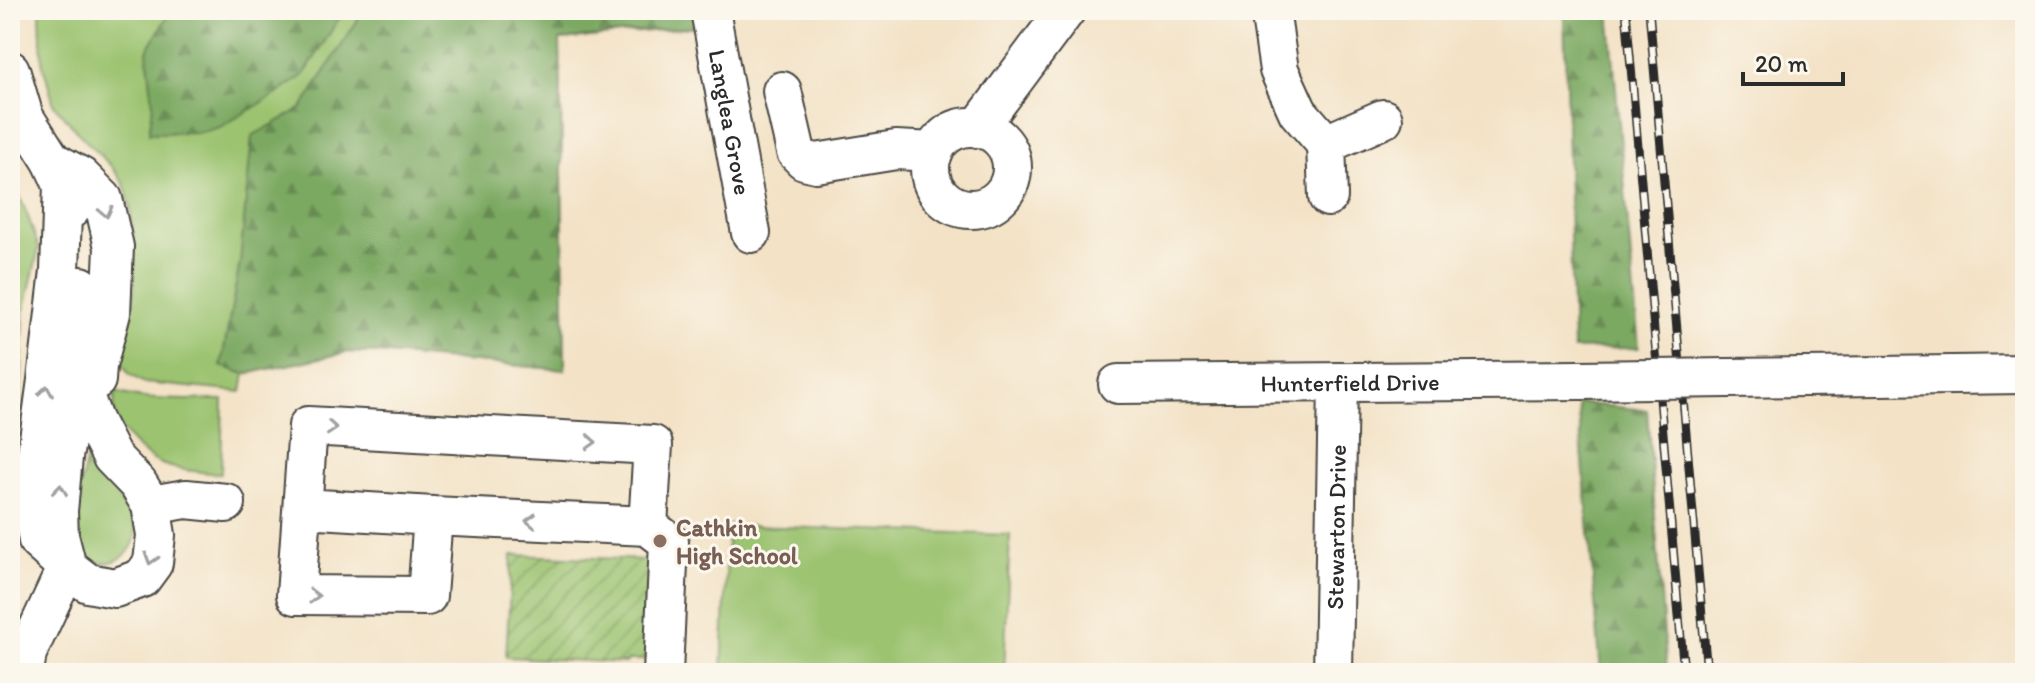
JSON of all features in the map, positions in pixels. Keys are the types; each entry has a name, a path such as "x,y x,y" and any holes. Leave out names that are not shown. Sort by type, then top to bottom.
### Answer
{"street":[{"name":"Langlea Grove","path":"710,10 751,233"},
{"path":"978,128 1066,10"},
{"path":"1270,10 1279,70 1298,112 1326,144 1328,197"},
{"path":"10,70 17,114 57,173 77,227 81,264 78,379 63,457 58,511 59,536 67,567 26,663"},
{"path":"782,91 796,152 804,160 816,163 896,150 934,152"},
{"path":"1326,144 1383,119"},
{"path":"961,127 988,130 1007,146 1013,170 1007,189 997,200 975,209 948,203 931,183 929,163 934,152 937,142 961,127"},
{"path":"57,173 81,177 103,199 114,247 111,313 97,366 93,420"},
{"path":"57,173 60,271 31,498 38,541 88,583 115,588 142,578 153,563 156,535 151,505 138,484 112,457 93,420 78,379"},
{"name":"Hunterfield Drive","path":"1118,384 2025,374"},
{"name":"Stewarton Drive","path":"1333,673 1338,382"},
{"path":"433,516 427,596 296,595 308,426 653,445 648,526"},
{"path":"151,505 186,499 226,503"},
{"path":"303,508 648,526 669,542 663,673"}],"green space":[{"path":"41,10 695,10 698,26 560,40 565,370 348,352 245,374 242,392 144,383 129,374 121,361 134,292 135,246 130,204 124,184 111,166 54,105 42,61"},
{"path":"171,10 344,10 304,75 277,94 220,127 201,132 149,133 153,105 147,51"},
{"path":"364,10 695,10 698,26 560,40 565,370 348,352 245,374 221,366 240,262 252,136 302,108"},
{"path":"1564,10 1609,10 1639,348 1573,349"},
{"path":"10,172 39,248 24,313 20,407 10,457"},
{"path":"116,392 155,399 223,400 221,474 171,467 142,452 115,417"},
{"path":"1578,403 1647,410 1667,673 1601,673"},
{"path":"90,456 123,501 135,525 135,538 130,549 112,562 102,563 91,559 82,551 75,537 78,498"},
{"path":"728,525 1010,535 1004,673 722,673"},
{"path":"512,555 650,560 646,660 628,660 626,663 506,657"}],"railway":[{"path":"1626,10 1684,673"},
{"path":"1649,10 1707,673"}],"place":[{"name":"Cathkin High School","path":"660,541"}]}
